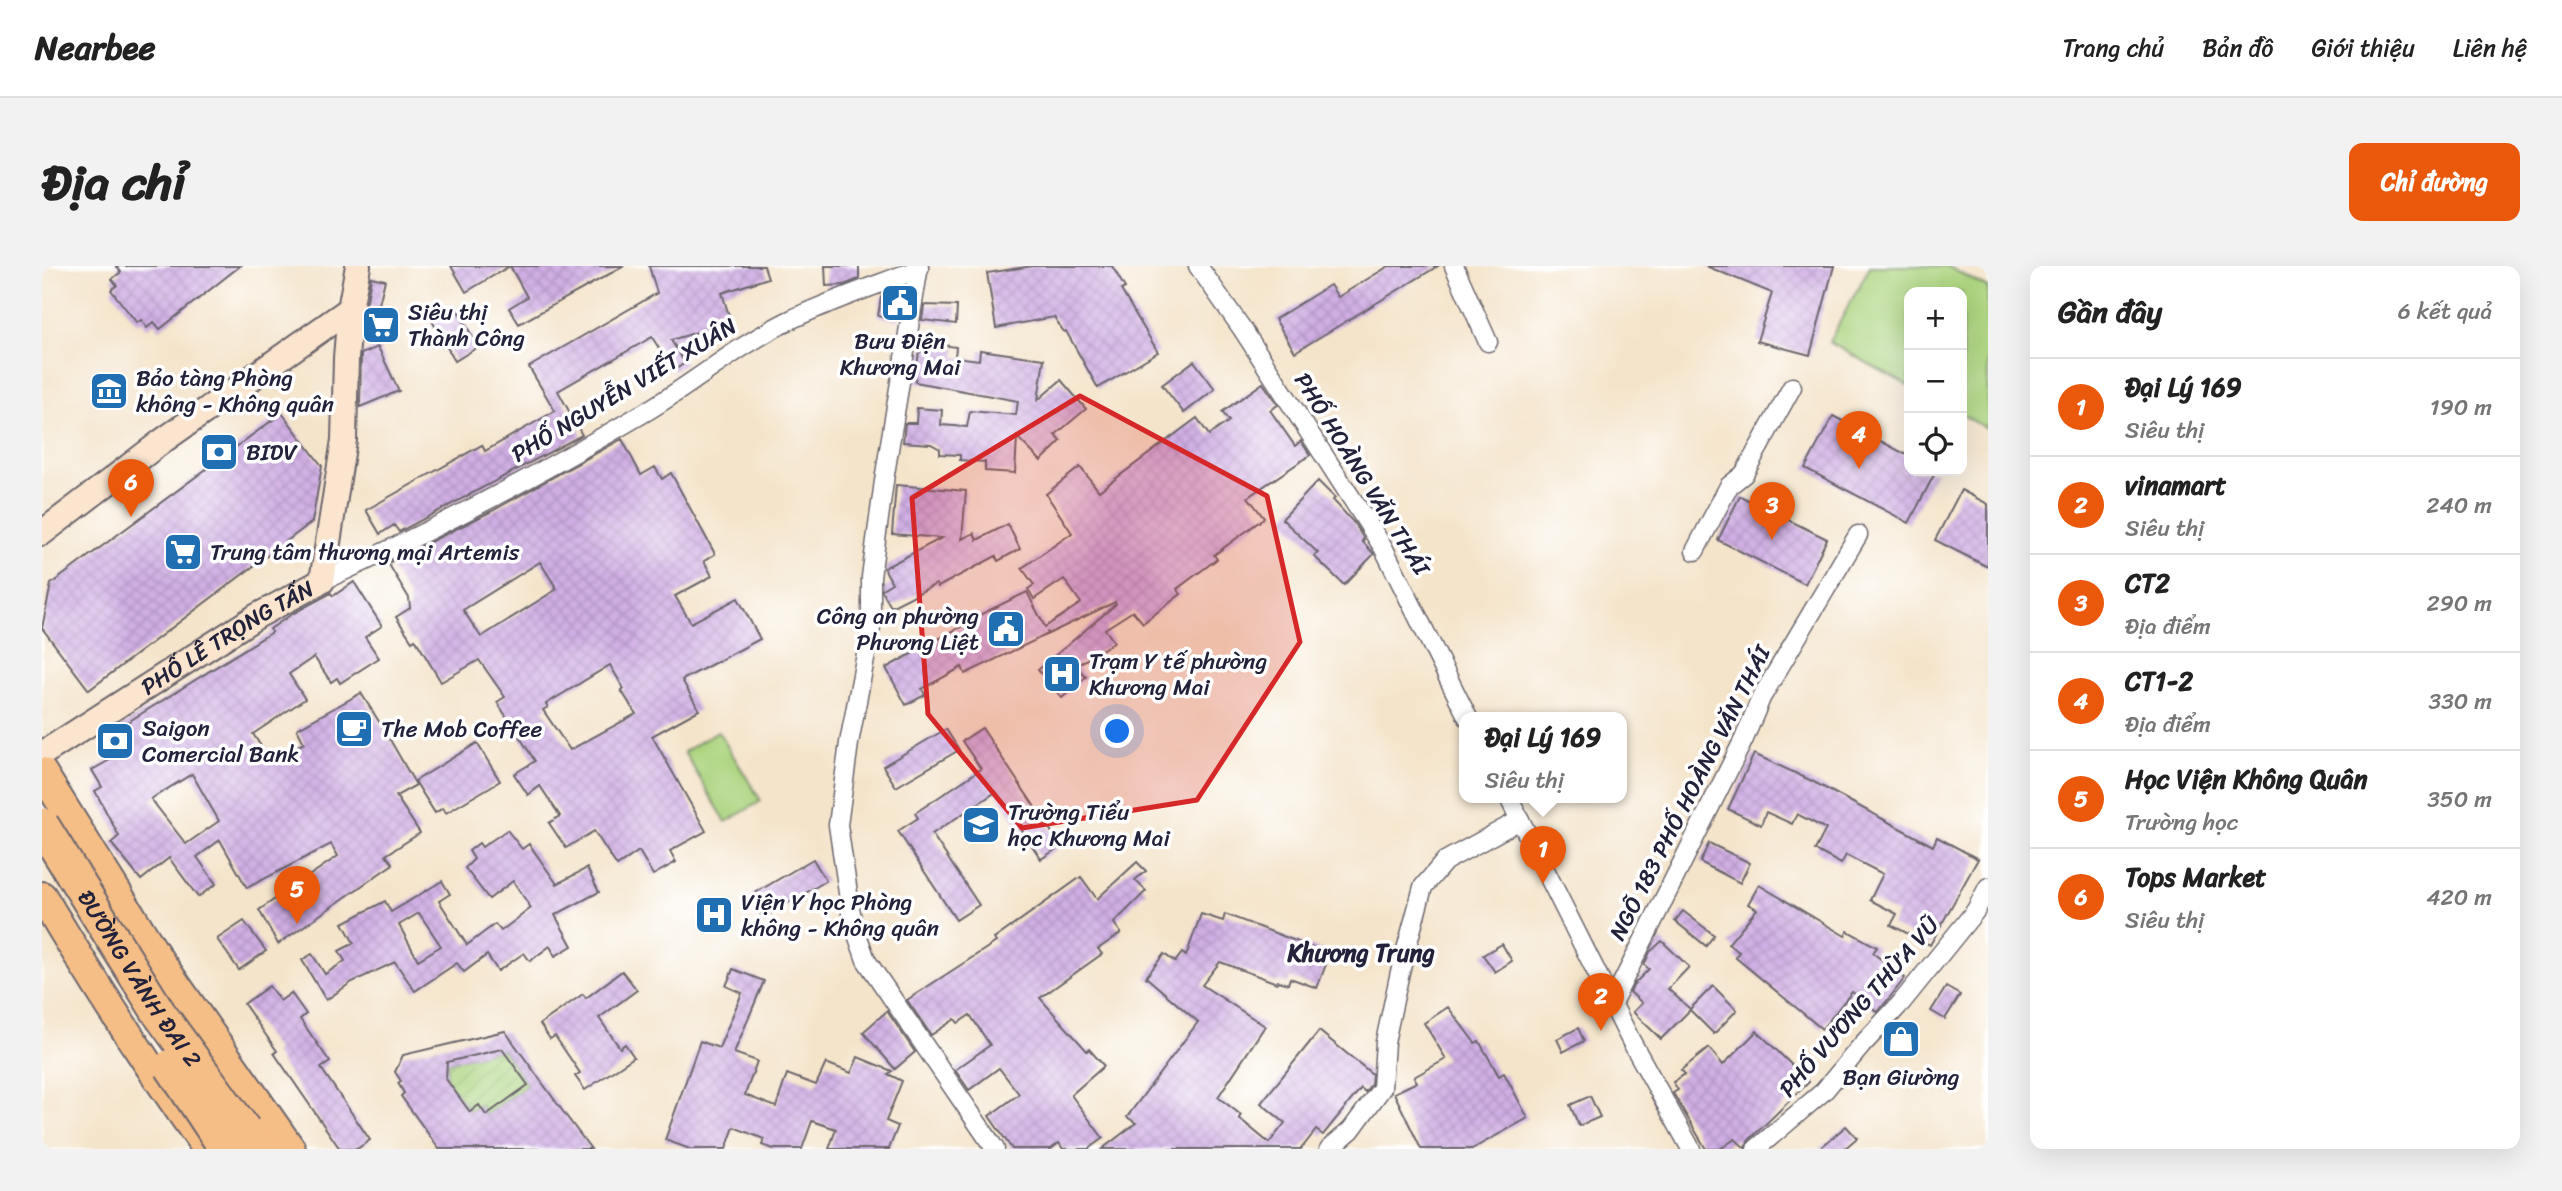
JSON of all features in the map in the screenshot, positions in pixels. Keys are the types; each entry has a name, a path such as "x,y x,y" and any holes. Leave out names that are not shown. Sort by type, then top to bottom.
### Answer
{"highway":[{"name":"ĐƯỜNG VÀNH ĐAI 2","path":"42,825 159,1013 232,1144"},
{"name":"ĐƯỜNG VÀNH ĐAI 2","path":"42,862 121,990 232,1144"}],"main road":[{"name":"PHỐ LÊ TRỌNG TẤN","path":"42,754 257,616 322,581 344,440 346,358 350,309 358,266"},
{"path":"42,533 161,442 350,309"},
{"path":"42,772 159,960 290,1149"},
{"path":"42,896 94,984 157,1079 232,1144"},
{"path":"157,1079 214,1041"}],"street":[{"name":"PHỐ HOÀNG VĂN THÁI","path":"1198,266 1243,330 1383,547 1465,712"},
{"path":"1454,266 1488,342"},
{"path":"919,267 871,577 871,628 849,743 838,825 852,920 866,960 995,1149"},
{"name":"PHỐ NGUYỄN VIẾT XUÂN","path":"322,581 440,525 572,453 649,410 738,349 787,322 919,267"},
{"path":"1695,551 1728,486 1744,474 1792,387"},
{"name":"NGÕ 183 PHỐ HOÀNG VĂN THÁI","path":"1612,1003 1744,739 1760,698 1858,535"},
{"path":"1512,803 1612,1003 1691,1149"},
{"path":"1329,1149 1351,1130 1382,1088 1388,1031 1400,972 1423,887 1445,861 1520,820"},
{"name":"PHỐ VƯƠNG THỪA VŨ","path":"1756,1149 1825,1091 1976,910 1988,887"}],"highlighted area":[{"path":"1080,396 1267,496 1300,642 1197,800 1022,828 928,714 912,498"}],"green space":[{"path":"1870,266 1947,266 1988,288 1988,429 1967,418 1967,287 1904,287 1904,383 1829,342"},
{"path":"718,731 761,801 726,822 684,752"},
{"path":"502,1049 528,1085 486,1115 479,1105 470,1112 446,1079 447,1062"}],"building":[{"path":"116,266 240,266 160,329 154,322 147,328 141,320 137,323 111,290 117,285 112,279 121,272"},
{"path":"451,266 510,266 466,292"},
{"path":"510,266 624,266 519,324 509,308 527,297"},
{"path":"649,266 764,266 768,278 722,293 731,322 671,340 685,363 673,371 652,337 558,391 582,435 399,532 394,525 380,534 366,510 482,445 485,451 555,411 529,367 657,293"},
{"path":"825,266 859,266 859,279 844,285 826,286"},
{"path":"1033,266 1112,266 1125,288 1121,290 1158,352 1098,388 1066,331 1064,332 1054,317 996,328 987,273"},
{"path":"1389,266 1438,266 1295,352 1275,319 1330,285 1338,297"},
{"path":"1706,266 1834,266 1810,355 1757,341 1772,293"},
{"path":"371,277 385,280 378,308 366,306"},
{"path":"900,291 903,293 898,320 878,316 881,297"},
{"path":"924,305 957,306 956,324 922,320"},
{"path":"457,309 478,347 455,361 432,321"},
{"path":"924,342 956,347 955,357 979,360 980,350 1044,359 1038,400 1061,380 1086,409 1055,435 1061,441 1041,461 1017,437 1015,473 985,471 985,462 960,460 960,455 940,454 940,449 931,444 903,442 905,423 916,423 917,408 942,410 941,425 967,427 970,411 1016,415 1018,401 915,382 919,351 923,352"},
{"path":"378,347 399,391 360,407 361,354"},
{"path":"1194,361 1215,389 1184,413 1162,385"},
{"path":"1263,383 1278,405 1270,410 1295,446 1301,441 1310,455 1248,497 1264,518 1214,555 1217,559 1177,589 1181,594 1143,623 1133,611 1105,629 1114,642 1076,666 1086,677 1062,698 1038,670 1116,604 1115,602 965,674 962,667 922,689 925,695 906,705 886,668 964,625 963,623 1027,592 1045,627 1081,603 1064,579 1034,599 1028,589 1034,585 1022,568 1072,533 1046,494 1080,467 1099,491 1197,418 1209,435 1229,421 1222,412"},
{"name":"Trung tâm thương mại Artemis","path":"282,413 322,466 312,522 89,690 42,628 51,584"},
{"path":"1833,416 1904,453 1904,476 1933,476 1909,523 1805,468"},
{"path":"622,439 641,475 655,467 662,479 671,473 715,554 704,561 712,576 675,596 691,623 738,598 760,639 682,680 699,710 652,736 706,831 670,851 676,862 653,875 639,851 617,866 594,831 566,848 549,823 560,816 540,786 528,795 514,774 535,761 497,702 505,697 479,660 441,682 415,639 412,641 396,617 410,608 409,598 388,563 492,511","holes":["540,562 557,589 481,637 463,610","610,665 636,714 570,750 543,710 548,707 546,704"]},
{"path":"1318,481 1335,498 1333,500 1354,523 1364,539 1362,541 1374,554 1344,585 1314,556 1318,553 1282,519"},
{"path":"896,485 966,491 962,539 974,533 977,540 1008,524 1020,549 998,561 996,556 938,587 936,584 891,607 882,591 892,583 884,568 942,538 892,534"},
{"path":"1961,490 1988,504 1988,567 1935,540"},
{"path":"1740,496 1827,539 1805,584 1718,540"},
{"path":"354,582 382,626 365,637 379,658 340,683 337,678 331,682 314,657 289,674 305,699 253,734 271,761 304,743 297,729 361,693 416,785 396,796 420,833 386,855 393,864 278,944 259,910 338,856 331,844 247,888 220,840 197,857 216,884 198,897 169,858 141,880 111,843 119,836 95,791 102,787 92,770 124,752 112,732 272,632 270,629 292,614 331,593 333,596","holes":["192,774 219,821 186,844 151,799"]},
{"path":"982,728 1061,846 1041,859 996,792 932,834 979,905 956,920 898,831 918,818 915,813 981,769 962,741"},
{"path":"946,729 959,750 896,787 883,766"},
{"path":"477,743 500,781 446,813 443,808 435,813 415,781"},
{"path":"1754,754 1812,781 1933,846 1937,837 1978,859 1930,945 1891,925 1897,914 1870,900 1883,874 1846,855 1841,864 1815,850 1826,829 1797,814 1792,824 1766,812 1761,825 1728,809"},
{"path":"507,830 522,849 529,844 557,884 587,868 599,892 555,915 572,946 555,956 550,946 530,961 524,953 498,971 487,955 464,972 457,963 415,991 395,962 352,982 326,1000 302,960 312,954 325,974 345,961 339,951 354,943 343,923 385,901 391,912 442,881 450,894 439,901 467,945 495,924 501,931 531,908 513,881 489,899 465,868 474,859 469,851 479,843 482,847","holes":["419,913 441,946 418,960 399,925"]},
{"path":"1709,843 1750,863 1740,883 1700,862"},
{"path":"813,859 826,881 763,918 750,896"},
{"path":"1137,862 1146,871 1135,880 1146,891 1114,923 1121,933 1098,949 1102,954 1040,998 1104,1066 1071,1095 1103,1138 1088,1149 1063,1149 1059,1143 1051,1149 1012,1149 989,1116 1019,1094 999,1068 969,1090 955,1070 990,1045 970,1015 958,1023 955,1019 931,1035 907,1000 996,942 994,939 1081,877 1097,899"},
{"path":"1759,885 1845,936 1848,931 1877,947 1873,953 1905,978 1878,1012 1852,992 1822,1029 1735,957 1739,952 1728,944 1757,909 1748,904"},
{"path":"1683,911 1714,935 1706,946 1675,921"},
{"path":"1201,914 1223,921 1225,914 1330,954 1317,988 1290,978 1288,984 1277,983 1220,962 1202,985 1265,1026 1218,1097 1269,1143 1285,1123 1261,1103 1319,1031 1372,1074 1371,1084 1365,1092 1361,1088 1323,1135 1316,1130 1301,1149 1102,1149 1136,1123 1127,1117 1198,1022 1146,977 1164,954 1175,962 1182,953 1186,956"},
{"path":"244,921 266,951 239,970 217,939"},
{"path":"1662,941 1689,967 1668,989 1690,1009 1713,986 1737,1010 1714,1034 1690,1010 1661,1039 1633,1012 1642,1003 1630,992 1649,969 1644,965 1650,952"},
{"path":"1502,944 1512,961 1495,972 1483,955"},
{"path":"733,969 764,981 734,1053 757,1061 745,1095 776,1107 787,1074 816,1085 826,1063 851,1073 858,1057 892,1071 888,1074 902,1081 886,1121 898,1126 889,1149 829,1149 836,1129 812,1121 802,1149 774,1149 762,1145 764,1139 734,1127 726,1149 690,1149 665,1140 700,1041 719,1048 742,993 726,986"},
{"path":"622,971 637,990 599,1018 620,1048 625,1044 634,1057 585,1090 575,1076 580,1073 555,1036 550,1039 540,1024 583,994 586,998"},
{"path":"269,986 280,1001 291,993 306,1014 300,1019 330,1062 321,1068 370,1140 357,1149 340,1149 244,1004"},
{"path":"1946,987 1960,995 1945,1019 1931,1011"},
{"path":"1448,1007 1475,1043 1479,1041 1499,1076 1504,1073 1528,1118 1472,1149 1421,1149 1394,1093 1417,1082 1414,1077 1446,1059 1424,1023"},
{"path":"887,1011 915,1052 895,1069 863,1032"},
{"path":"1578,1028 1584,1041 1563,1052 1557,1039"},
{"path":"505,1031 591,1149 439,1149 401,1096 404,1093 398,1083 401,1081 395,1072 403,1055","holes":["502,1049 528,1085 486,1115 479,1105 470,1112 446,1079 447,1062"]},
{"path":"1757,1031 1809,1082 1749,1140 1745,1148 1735,1139 1720,1149 1706,1149 1673,1093 1678,1090 1673,1082 1685,1074 1681,1070 1709,1048 1723,1065"},
{"path":"1590,1096 1600,1117 1579,1126 1570,1105"},
{"path":"1846,1126 1857,1138 1844,1149 1819,1149"}],"place":[{"name":"Bưu Điện Khương Mai","path":"900,303"},
{"name":"Siêu thị Thành Công","path":"381,325"},
{"name":"Bảo tàng Phòng không - Không quân","path":"109,391"},
{"name":"BIDV","path":"219,452"},
{"name":"CT1-2","path":"1859,469"},
{"name":"Tops Market","path":"131,517"},
{"name":"CT2","path":"1772,540"},
{"name":"Trung tâm thương mại Artemis","path":"183,552"},
{"name":"Công an phường Phương Liệt","path":"1006,629"},
{"name":"Trạm Y tế phường Khương Mai","path":"1062,674"},
{"name":"The Mob Coffee","path":"354,729"},
{"name":"Saigon Comercial Bank","path":"115,741"},
{"name":"Trường Tiểu học Khương Mai","path":"981,825"},
{"name":"Đại Lý 169","path":"1543,884"},
{"name":"Viện Y học Phòng không - Không quân","path":"714,915"},
{"name":"Học Viện Không Quân","path":"297,924"},
{"name":"vinamart","path":"1601,1031"},
{"name":"Bạn Giường","path":"1901,1039"}],"district":[{"name":"Khương Trung","path":"1361,953"}]}
